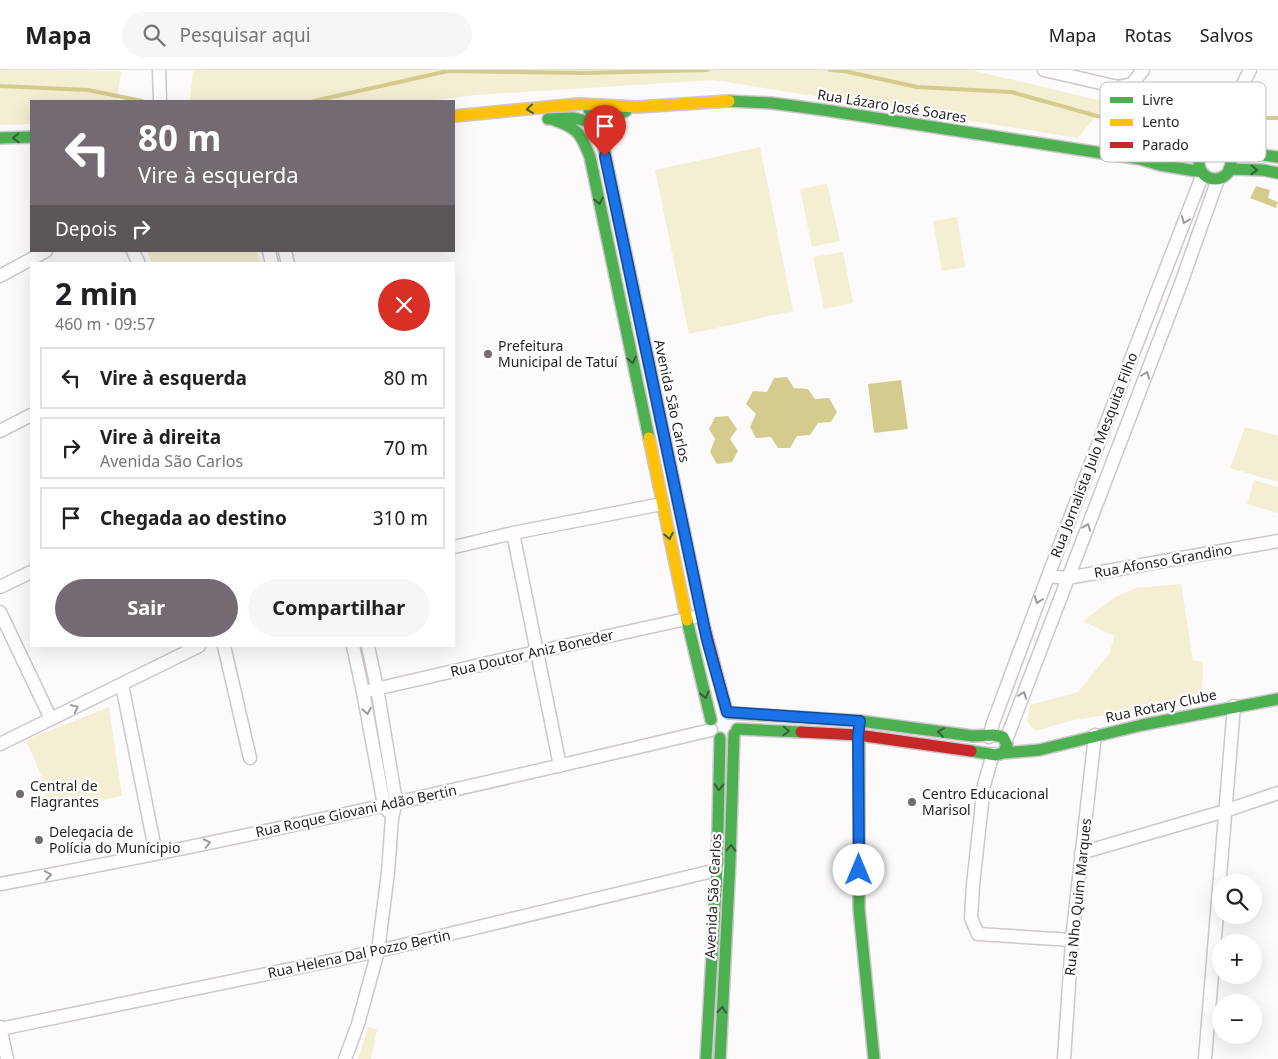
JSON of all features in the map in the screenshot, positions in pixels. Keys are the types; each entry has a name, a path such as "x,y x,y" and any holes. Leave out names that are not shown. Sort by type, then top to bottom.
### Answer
{"main road":[{"name":"Rua Lázaro José Soares","path":"455,116 578,104 637,107 724,101 771,103 1100,153"},
{"path":"578,104 588,108 598,120"},
{"name":"Rua Lázaro José Soares","path":"537,121 574,118 586,121 598,120 637,107"},
{"name":"Avenida São Carlos","path":"554,120 573,126 581,134 590,157 662,504 714,729 717,870 706,1059"},
{"name":"Avenida São Carlos","path":"598,120 707,640 728,712"},
{"path":"0,138 30,137"},
{"name":"Rua Lázaro José Soares","path":"1152,162 1203,173 1208,177 1218,179"},
{"path":"1195,162 1203,173"},
{"path":"1218,179 1227,174 1230,162"},
{"path":"1229,169 1263,170 1278,173"},
{"name":"Rua Rotary Clube","path":"998,750 1018,754 1095,735 1234,706 1278,699"},
{"path":"721,712 728,712 860,721 989,737 998,735 998,750 858,735 735,732 727,738 714,729 715,715 721,712"},
{"path":"728,712 734,716 737,722 735,732"},
{"path":"860,721 858,735 859,909 874,1059"},
{"name":"Avenida São Carlos","path":"720,1059 730,874 735,732"},
{"path":"989,737 986,745 998,750"}],"street":[{"path":"159,70 160,95"},
{"path":"1044,70 1100,83"},
{"path":"1134,82 1144,70"},
{"path":"1244,82 1250,70"},
{"name":"Rua Jornalista Julo Mesquita Filho","path":"989,737 992,724 1060,543 1203,173"},
{"name":"Rua Jornalista Julo Mesquita Filho","path":"1072,940 978,934 971,918 984,785 1079,549 1179,289 1218,179"},
{"path":"0,276 44,252"},
{"path":"0,431 30,416"},
{"path":"1095,451 1114,458"},
{"path":"455,547 513,533 662,504"},
{"path":"513,533 560,766"},
{"name":"Rua Afonso Grandino","path":"1048,576 1067,578 1278,541"},
{"path":"1060,543 1079,549"},
{"path":"0,587 30,572"},
{"path":"0,612 51,719"},
{"name":"Rua Doutor Aniz Boneder","path":"363,692 702,616"},
{"path":"0,744 197,647"},
{"path":"224,647 250,758"},
{"path":"353,647 390,803"},
{"path":"346,1059 358,1024 378,951 388,872 392,818 377,688 368,647"},
{"path":"122,685 156,854"},
{"path":"1205,1059 1234,706"},
{"name":"Rua Roque Giovani Adão Bertin","path":"0,884 156,854 560,766 714,729"},
{"name":"Rua Nho Quim Marques","path":"1064,1059 1072,940 1095,735"},
{"path":"1081,853 1225,811 1278,793"},
{"path":"717,870 730,874"},
{"name":"Rua Helena Dal Pozzo Bertin","path":"0,1028 378,951 717,870"},
{"path":"0,1028 7,1059"}],"shaded area":[{"path":"0,70 121,71 117,100 30,100 30,124 0,125"},
{"path":"193,70 971,70 1100,100 1100,111 1078,138 714,80 476,95 437,100 190,100"},
{"path":"760,147 793,311 689,334 655,170"},
{"path":"827,184 840,241 812,247 800,189"},
{"path":"1256,186 1270,190 1268,198 1278,202 1276,208 1250,198"},
{"path":"957,217 965,267 942,271 933,221"},
{"path":"147,252 257,252 260,262 151,262"},
{"path":"843,252 853,303 824,309 813,257"},
{"path":"787,377 794,388 808,389 815,399 829,398 837,412 831,422 818,423 810,435 797,436 790,448 778,448 771,437 756,438 750,427 756,414 746,404 753,391 767,392 774,378"},
{"path":"901,380 908,429 874,433 868,384"},
{"path":"728,416 737,429 730,439 738,451 732,462 717,464 710,452 715,439 709,429 715,417"},
{"path":"1245,427 1278,436 1278,482 1230,468"},
{"path":"1254,480 1278,487 1278,513 1247,504"},
{"path":"1181,584 1193,660 1203,662 1202,696 1158,707 1074,720 1035,731 1027,721 1030,705 1078,692 1110,653 1114,636 1083,621 1115,597 1136,588"},
{"path":"109,707 122,796 48,811 41,775 26,740"},
{"path":"368,1027 377,1029 371,1059 358,1059"}],"waterway":[{"path":"318,100 448,71 585,73 708,70"},
{"path":"830,70 844,71 917,87 1011,92 1100,117"},
{"path":"0,86 88,90 137,100"},
{"path":"1266,118 1278,118"}],"traffic: fast":[{"path":"729,101 771,103 824,110 1100,153"},
{"path":"589,110 598,120 704,625"},
{"path":"548,119 574,118 586,121 598,120 626,111"},
{"path":"554,120 574,129 578,133 590,157 649,438"},
{"path":"0,138 30,137"},
{"path":"1266,155 1278,157"},
{"path":"1150,162 1202,172"},
{"path":"1199,162 1204,174 1215,179 1226,174 1231,163"},
{"path":"1229,169 1263,170 1278,173"},
{"path":"687,620 711,720"},
{"path":"1003,753 1039,750 1142,725 1278,699"},
{"path":"729,713 860,721 973,736 993,735 1003,737 1007,745 1003,753 996,755 971,751"},
{"path":"859,725 859,909 874,1059"},
{"path":"737,729 801,732"},
{"path":"720,1059 734,734"},
{"path":"706,1059 717,870 720,738"}],"traffic: slow":[{"path":"455,116 579,104 637,107 729,101"},
{"path":"649,438 687,620"}],"traffic: jam":[{"path":"704,625 727,712"},
{"path":"801,732 858,735 971,751"}],"place":[{"name":"Prefeitura Municipal de Tatuí","path":"488,354"},
{"name":"Central de Flagrantes","path":"20,794"},
{"name":"Centro Educacional Marisol","path":"912,802"},
{"name":"Delegacia de Polícia do Munícipio","path":"39,840"}],"route":[{"path":"605,156 707,640 727,712 860,721 858,735 859,870"}]}
